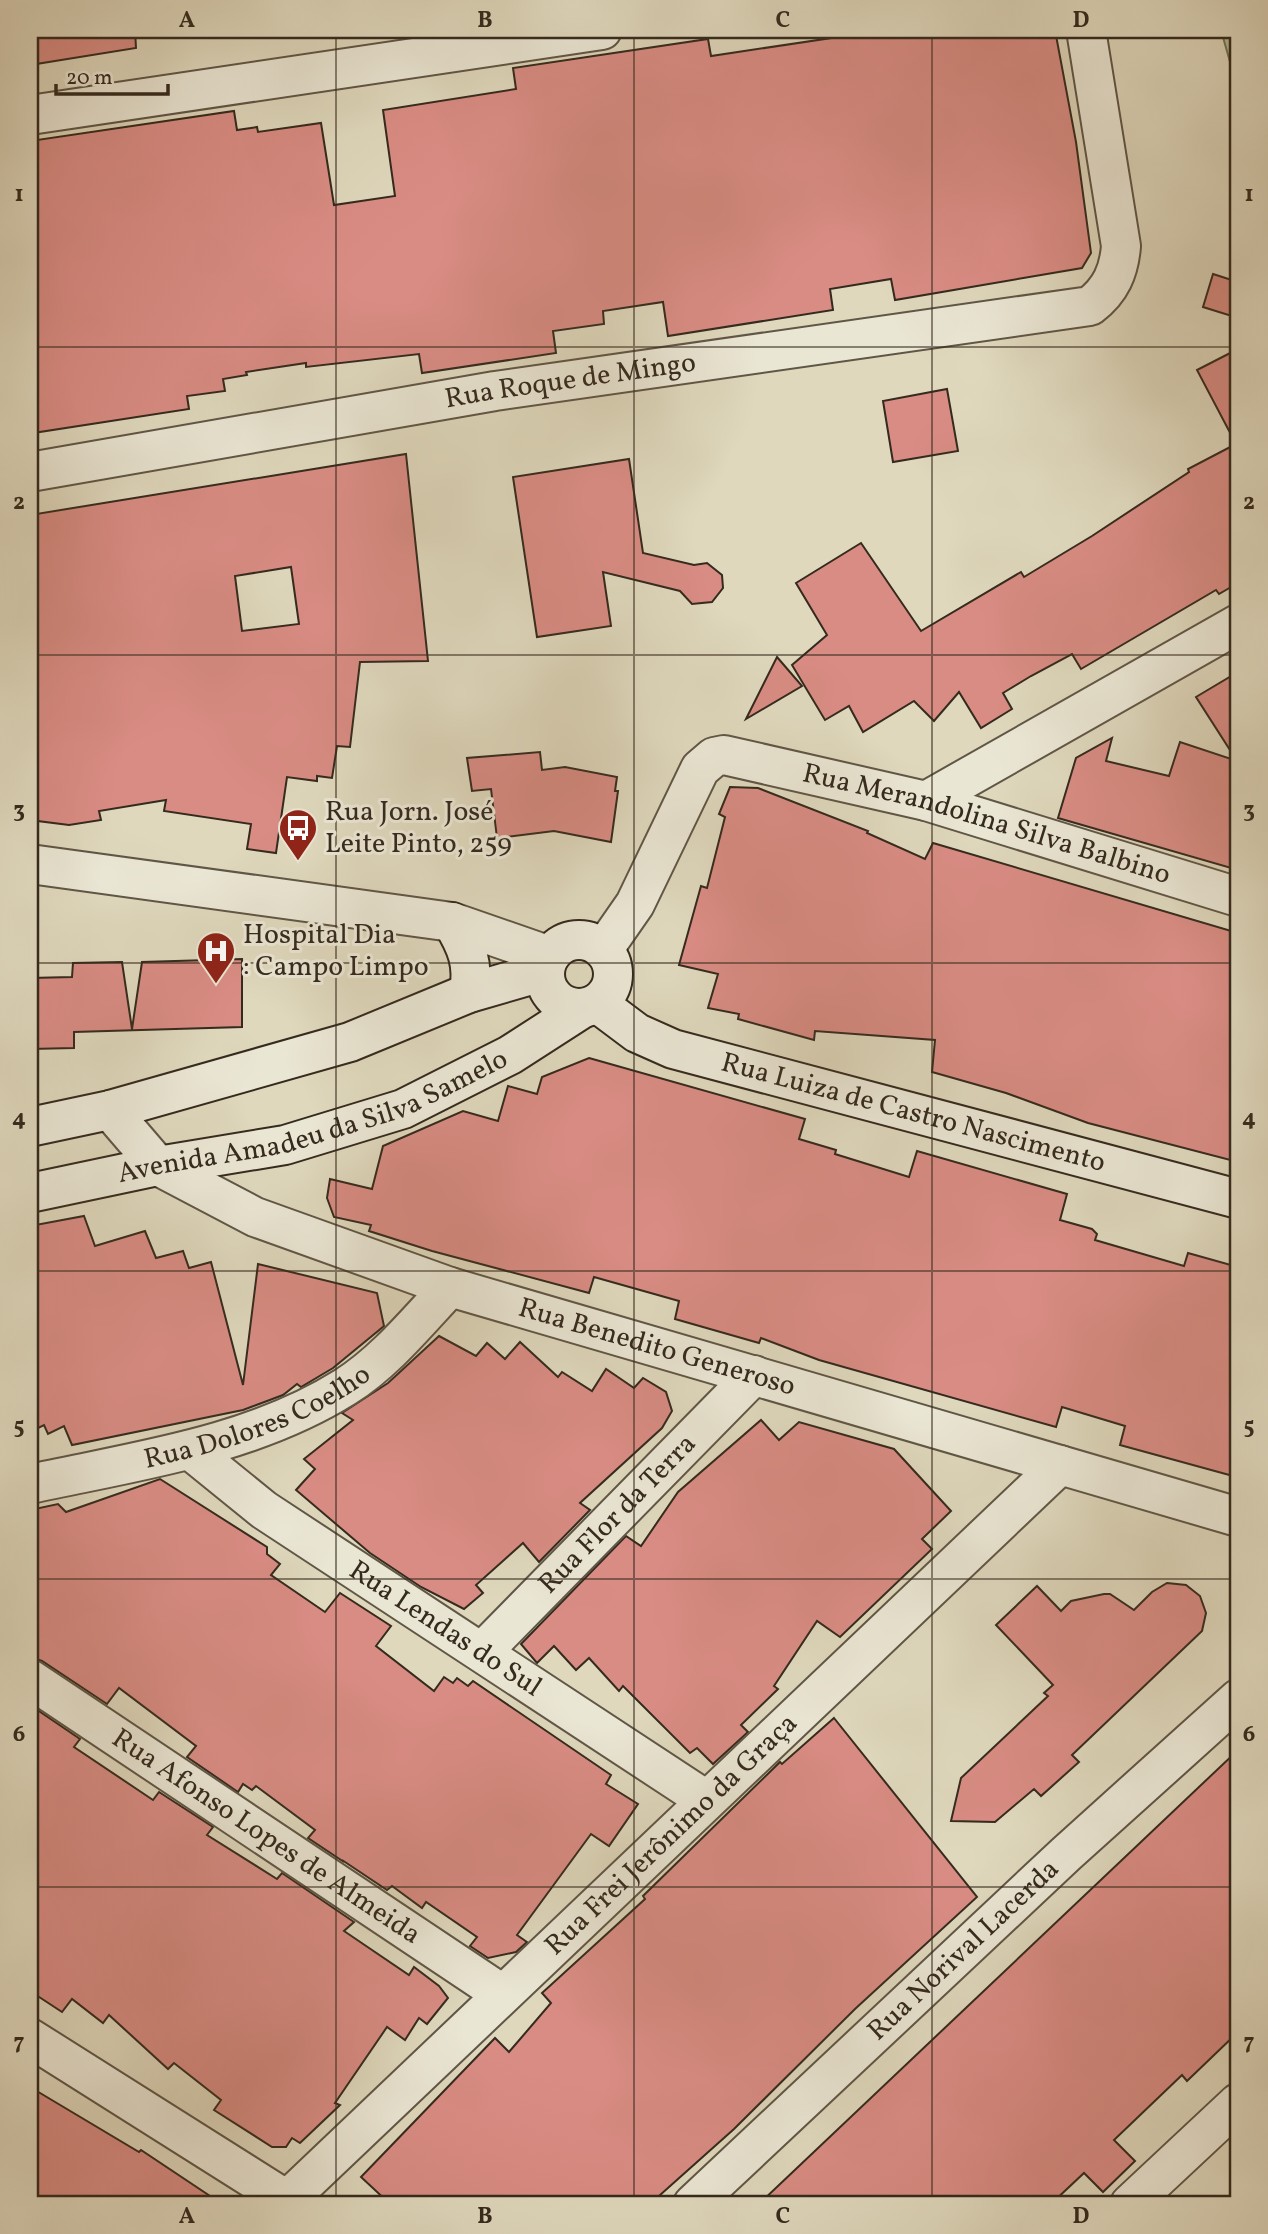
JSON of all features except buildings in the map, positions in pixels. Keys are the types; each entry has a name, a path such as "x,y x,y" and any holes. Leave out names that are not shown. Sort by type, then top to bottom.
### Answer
{"street":[{"path":"30,115 602,30"},
{"name":"Rua Roque de Mingo","path":"30,472 495,391 1090,306 1107,291 1120,265 1121,246 1086,30"},
{"path":"926,801 1238,624"},
{"name":"Rua Merandolina Silva Balbino","path":"603,950 635,904 700,769 714,757 732,756 926,801 1238,897"},
{"path":"30,864 452,922 547,964"},
{"path":"452,922 469,951 472,974 469,993"},
{"path":"575,940 590,942 603,950 611,962 613,978 608,992 590,1006 568,1007 555,999 546,986 547,964 561,946 575,940"},
{"name":"Avenida Amadeu da Silva Samelo","path":"30,1127 110,1110 350,1042 547,964"},
{"name":"Avenida Amadeu da Silva Samelo","path":"30,1193 158,1166 285,1145 403,1109 510,1055 590,1006"},
{"name":"Rua Luiza de Castro Nascimento","path":"590,1006 637,1033 673,1049 1238,1199"},
{"name":"Rua Benedito Generoso","path":"110,1110 158,1166 255,1217 450,1287 1238,1517"},
{"name":"Rua Dolores Coelho","path":"30,1484 190,1450 279,1421 347,1386 396,1343 450,1287"},
{"name":"Rua Flor da Terra","path":"483,1651 754,1375"},
{"name":"Rua Lendas do Sul","path":"190,1450 264,1510 483,1651 706,1800"},
{"name":"Rua Frei Jerônimo da Graça","path":"288,2203 502,1994 1060,1465"},
{"name":"Rua Afonso Lopes de Almeida","path":"30,1679 502,1994"},
{"name":"Rua Norival Lacerda","path":"693,2204 1066,1854 1238,1699"},
{"path":"35,2050 288,2203"},
{"path":"1130,2204 1238,2103"},
{"path":"1153,2204 1178,2159"}],"green space":[{"path":"1221,30 1238,30 1238,90"}],"place":[{"name":"Rua Jorn. José Leite Pinto, 259","path":"298,862"},
{"name":"Hospital Dia : Campo Limpo","path":"216,985"}]}
